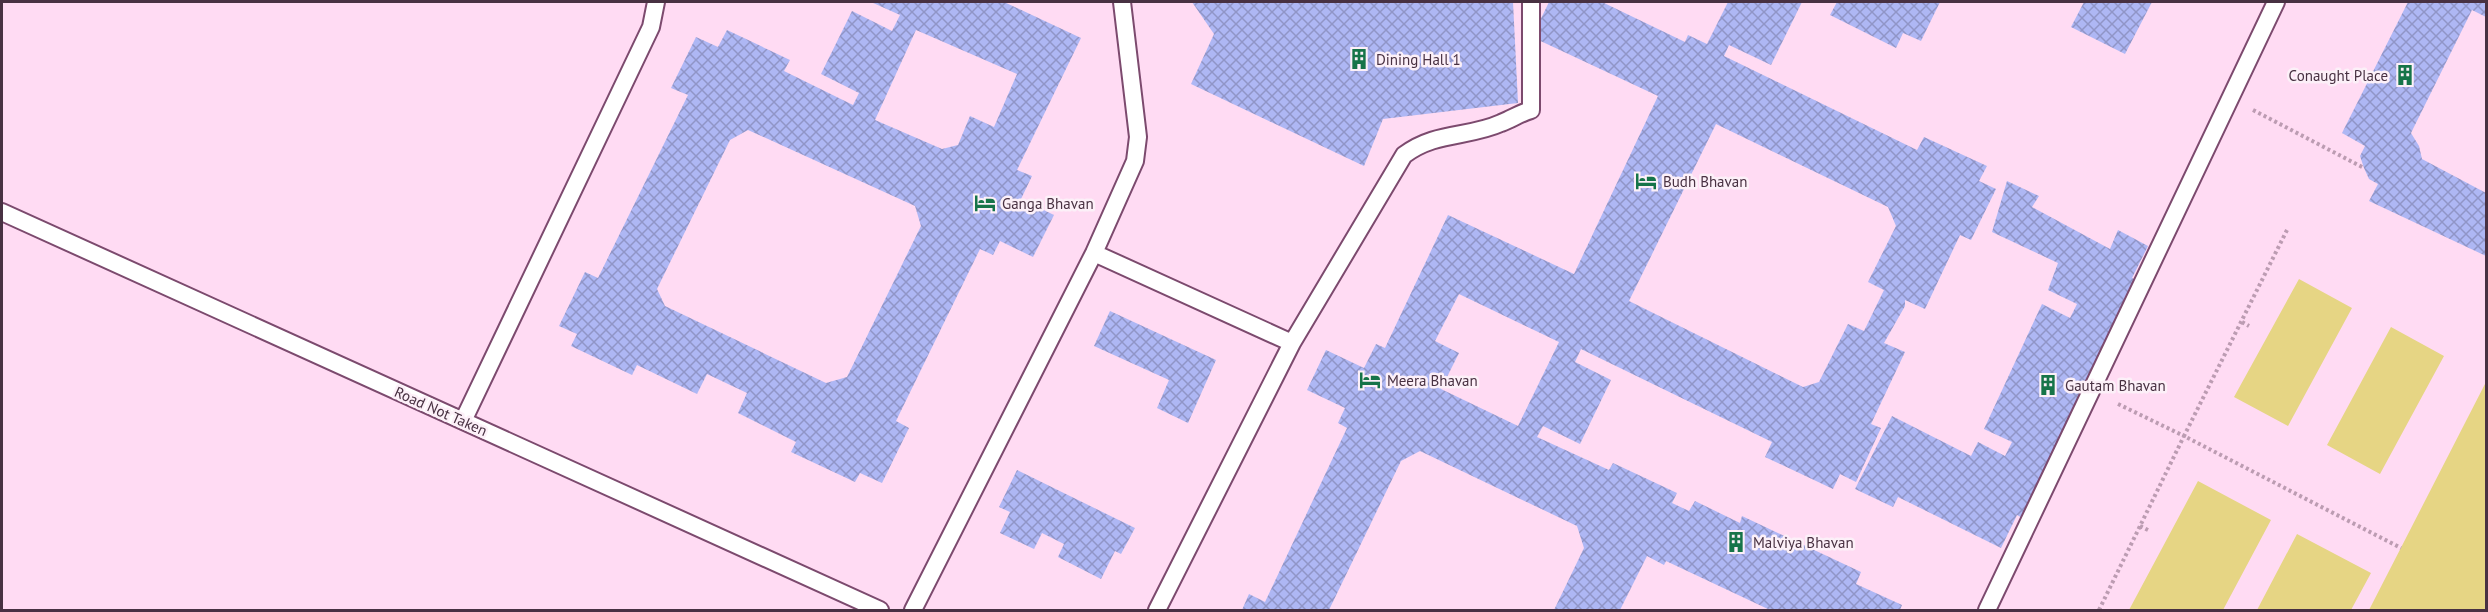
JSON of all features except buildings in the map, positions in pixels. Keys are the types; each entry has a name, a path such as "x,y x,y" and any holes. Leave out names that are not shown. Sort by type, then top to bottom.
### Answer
{"lane":[{"path":"463,421 651,27 656,2"},
{"path":"913,610 1094,254 1135,162 1138,137 1122,2"},
{"path":"1156,610 1292,343 1404,155 1417,145 1501,124 1516,114 1531,110 1531,2"},
{"path":"1987,610 2276,2"},
{"name":"Road Not Taken","path":"2,212 880,610"},
{"path":"1094,254 1292,343"}],"path":[{"path":"2230,99 2364,168"},
{"path":"2099,610 2287,231"},
{"path":"2242,322 2249,326"},
{"path":"2091,392 2184,436 2401,548"},
{"path":"2140,526 2148,530"}],"shaded area":[{"path":"2299,279 2352,308 2288,426 2234,397"},
{"path":"2391,327 2444,356 2380,474 2327,445"},
{"path":"2486,382 2486,610 2369,610"},
{"path":"2198,481 2271,520 2223,610 2129,610"},
{"path":"2297,534 2371,573 2351,610 2257,610"}],"place":[{"name":"Dining Hall 1","path":"1359,59"},
{"name":"Conaught Place","path":"2405,75"},
{"name":"Budh Bhavan","path":"1646,181"},
{"name":"Ganga Bhavan","path":"985,203"},
{"name":"Meera Bhavan","path":"1370,380"},
{"name":"Gautam Bhavan","path":"2048,385"},
{"name":"Malviya Bhavan","path":"1736,542"}]}
